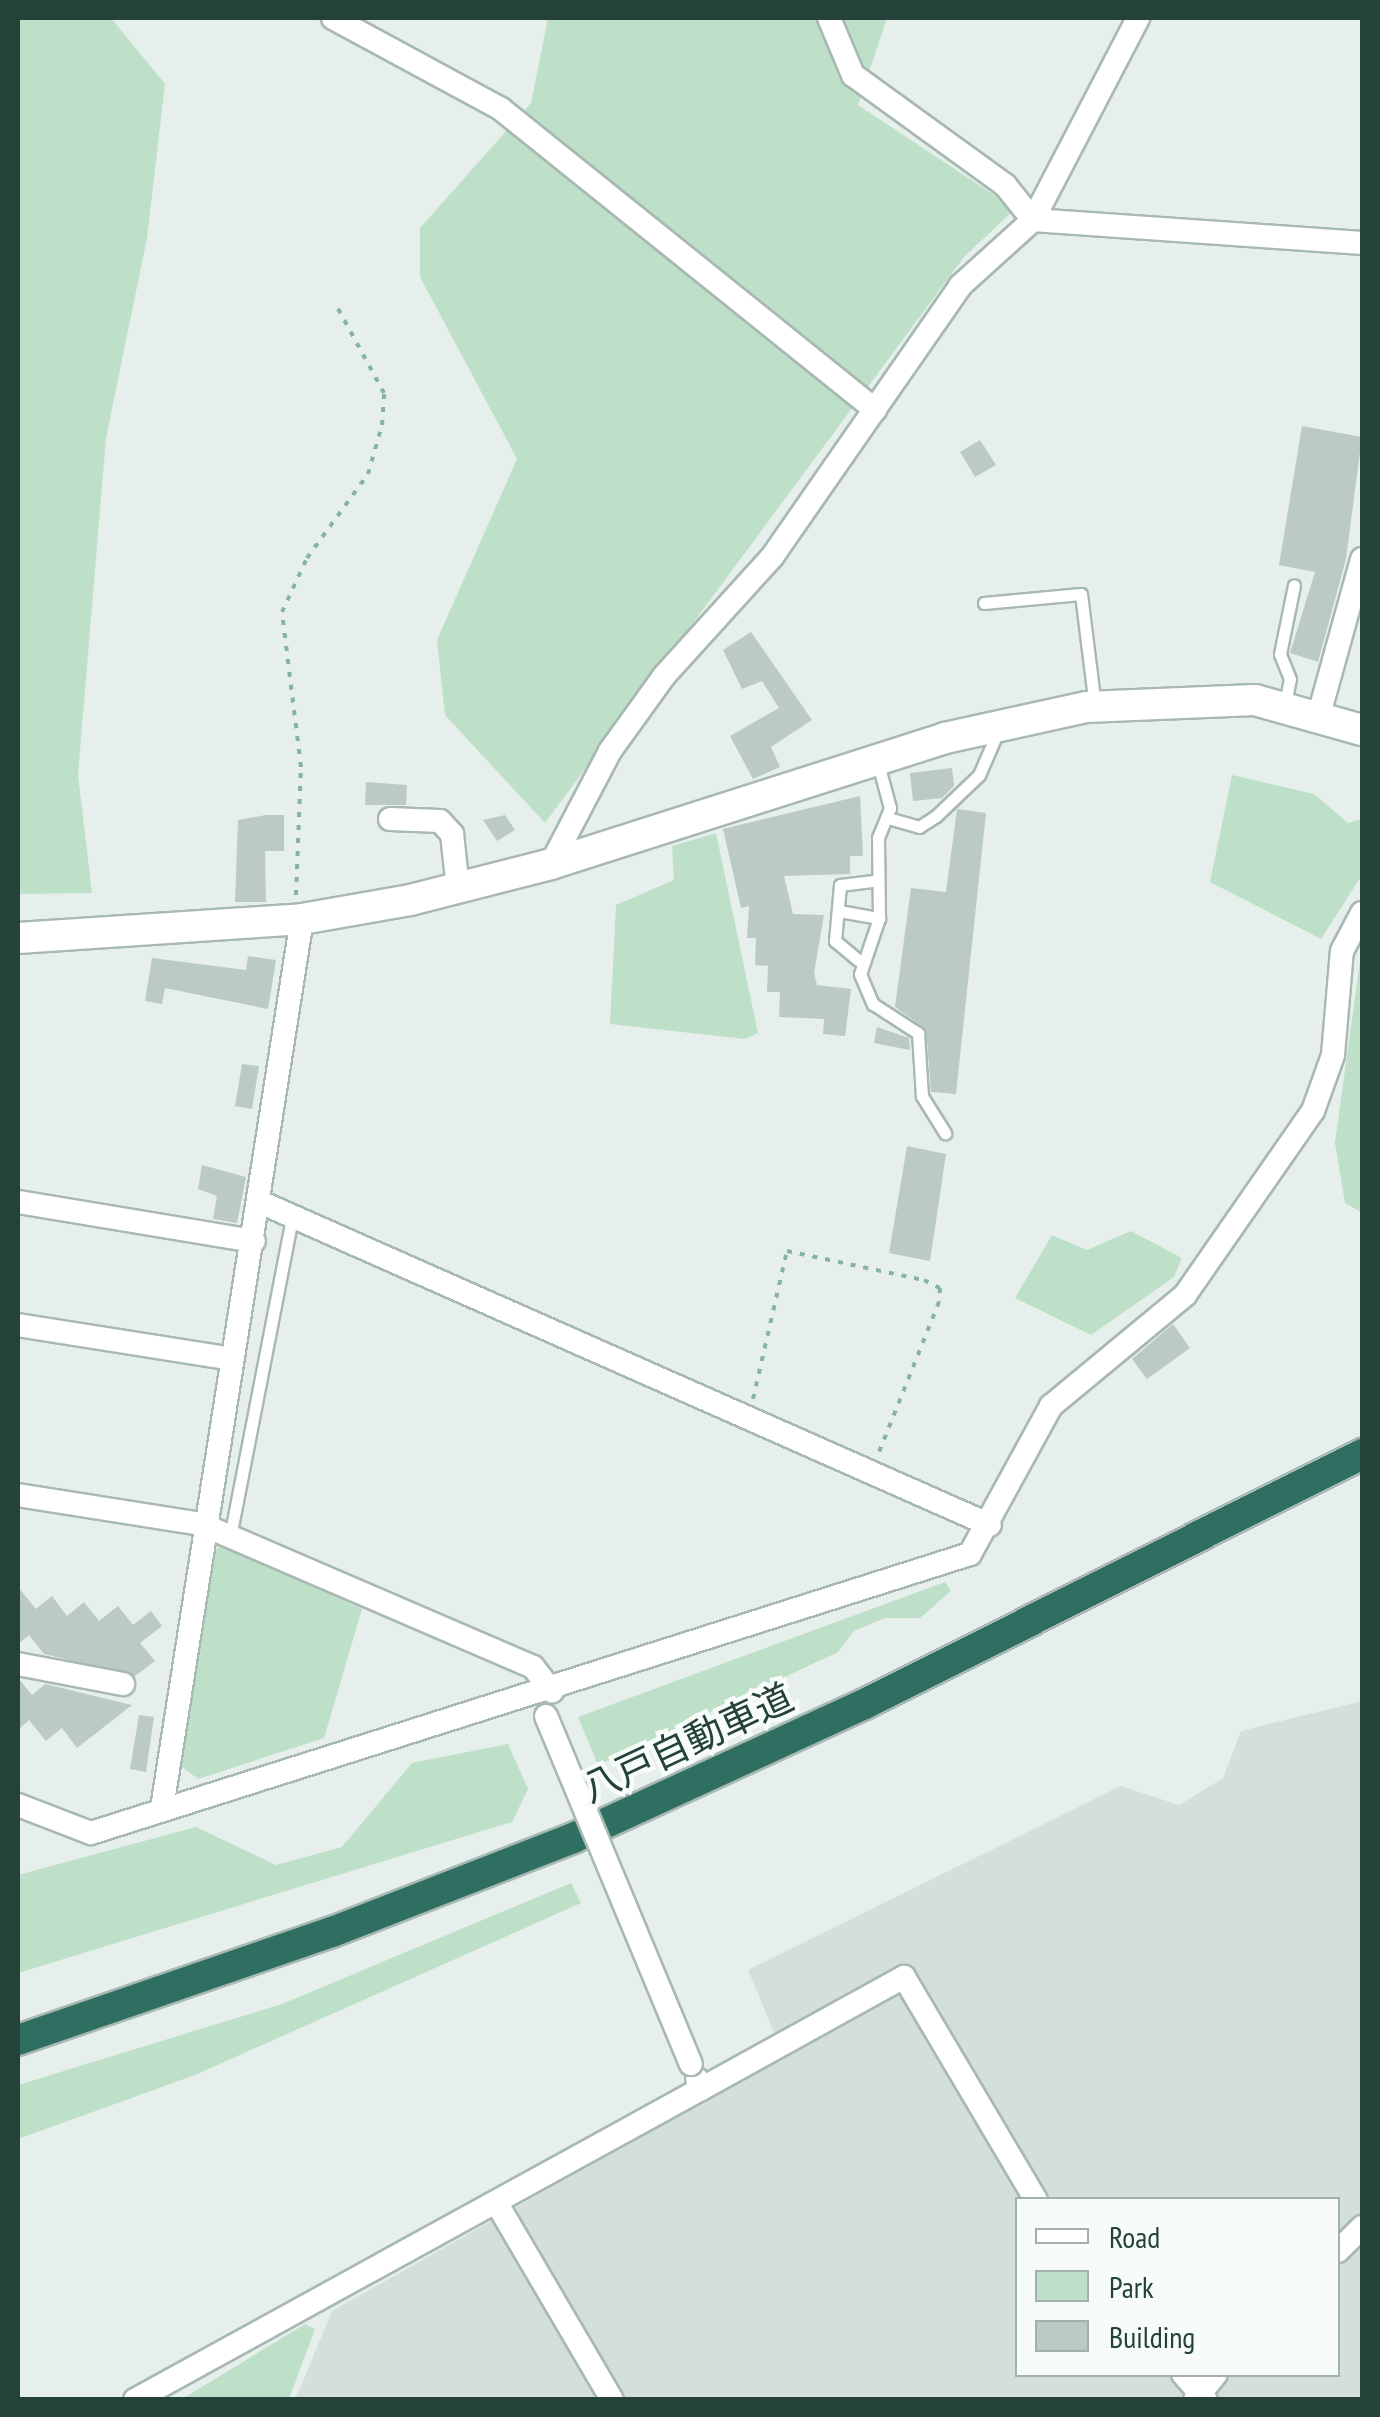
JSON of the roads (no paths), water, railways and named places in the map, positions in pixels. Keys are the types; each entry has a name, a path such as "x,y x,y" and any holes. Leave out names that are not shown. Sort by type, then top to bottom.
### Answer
{"highway":[{"name":"八戸自動車道","path":"18,2040 332,1932 573,1838 865,1704 1362,1454"}],"street":[{"path":"333,18 501,110 875,410"},
{"path":"829,18 852,75 1005,185 1033,220 1362,243"},
{"path":"552,864 610,751 664,676 772,558 960,286 1033,220 1138,18"},
{"path":"1318,718 1362,560"},
{"path":"18,938 302,919 458,888 552,864 877,760 1000,726 1094,706 1255,700 1362,730"},
{"path":"390,819 440,820 452,834 458,888"},
{"path":"18,1805 90,1833 162,1808 545,1701 890,1586 970,1554 990,1525 1051,1406 1185,1295 1314,1111 1333,1055 1342,951 1362,913"},
{"path":"162,1808 201,1524 254,1241 302,919"},
{"path":"18,1202 254,1241"},
{"path":"260,1202 990,1525"},
{"path":"18,1325 232,1358"},
{"path":"18,1495 201,1524 532,1668 701,2089"},
{"path":"18,1664 123,1684"},
{"path":"135,2400 904,1977 1034,2197"},
{"path":"496,2202 612,2400"},
{"path":"1340,2249 1362,2227"}],"lane":[{"path":"1284,708 1290,679 1280,654 1294,585"},
{"path":"984,603 1081,594 1094,706"},
{"path":"888,818 918,827 936,816 979,775 1000,726"},
{"path":"858,960 879,918 878,837 888,818 877,760"},
{"path":"878,880 840,885 836,941 858,960 873,1004 918,1033 922,1096 945,1134"},
{"path":"840,911 879,918"},
{"path":"230,1536 292,1218"}]}
